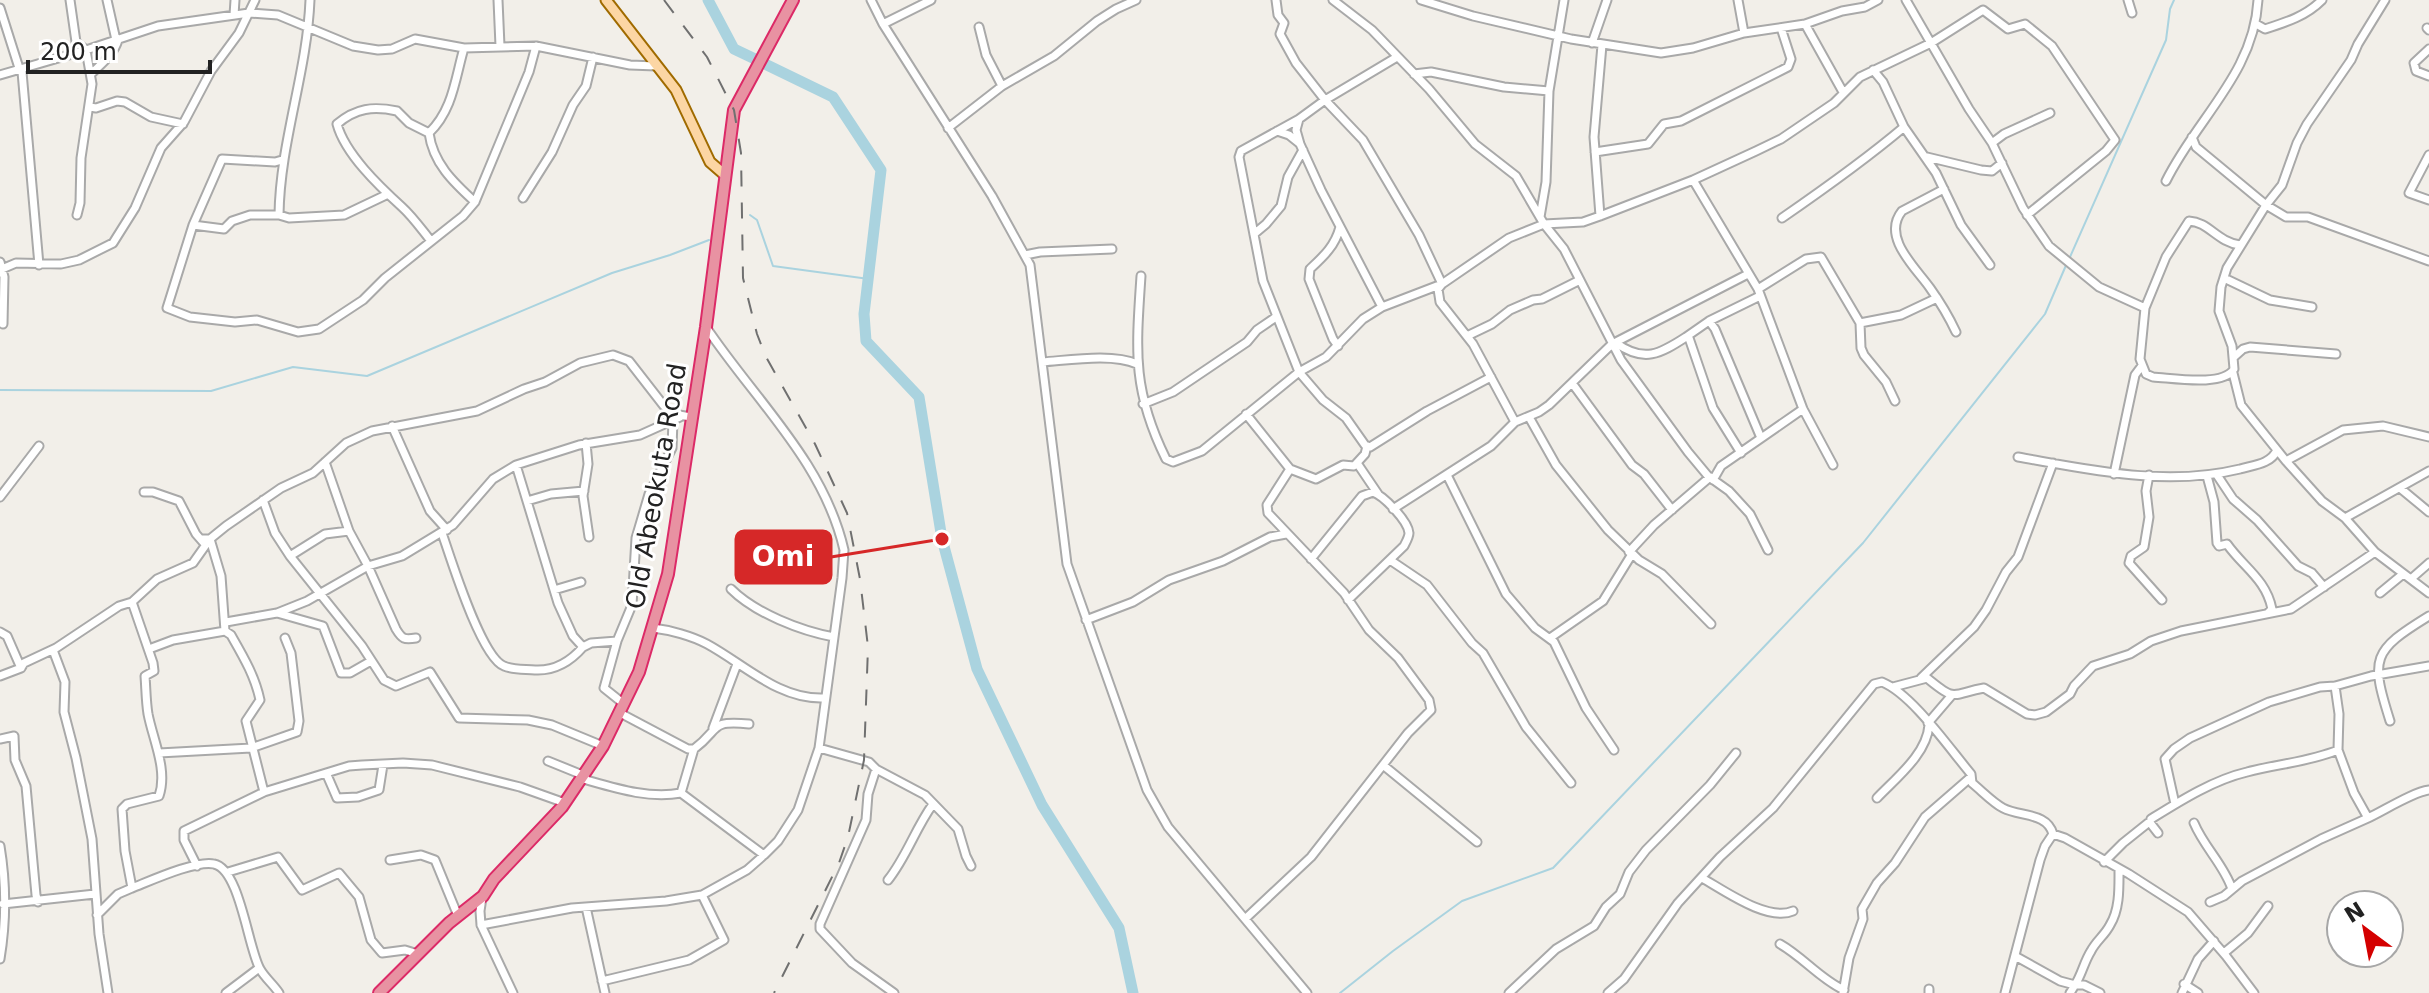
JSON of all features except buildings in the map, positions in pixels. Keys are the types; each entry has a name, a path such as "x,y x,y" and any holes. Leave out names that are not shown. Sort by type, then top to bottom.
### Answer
{"highway":[{"name":"Old Abeokuta Road","path":"379,993 458,916 483,896 494,879 565,803 603,746 639,672 668,574 682,418 706,327 734,110 793,0"}],"main road":[{"path":"606,0 676,90 710,162 725,175"}],"street":[{"path":"70,0 76,42 86,50 92,73 77,215"},
{"path":"92,73 116,47 107,0"},
{"path":"234,15 235,0"},
{"path":"3,324 1,268 16,263 39,265 79,260 113,243 135,208 161,148 183,124 220,55 239,33 255,0"},
{"path":"279,215 282,160 298,87 310,0"},
{"path":"498,0 500,46"},
{"path":"871,0 1005,217 1025,255 1034,283 1067,564 1155,807 1168,827 1307,993"},
{"path":"883,24 931,0"},
{"path":"948,128 1002,86 1054,56 1116,9 1136,0"},
{"path":"1276,0 1278,15 1284,23 1280,34 1286,46 1325,100 1363,140 1419,235 1442,284"},
{"path":"1333,0 1372,30 1475,144 1516,176 1542,220 1564,249 1646,398 1711,479 1729,491 1750,514 1768,550"},
{"path":"1421,0 1558,36 1661,53 1693,48 1744,33 1805,24 1842,11 1865,7 1878,0"},
{"path":"1461,12 1464,0"},
{"path":"1542,220 1549,91 1564,0"},
{"path":"1592,43 1607,0"},
{"path":"1738,0 1744,33"},
{"path":"1906,0 1992,143 2027,215 2049,246 2099,287 2145,308"},
{"path":"2128,0 2132,13"},
{"path":"2166,181 2239,69 2256,24 2258,0"},
{"path":"2256,24 2265,29 2294,19 2322,0"},
{"path":"2385,0 2351,60 2307,124 2282,185 2240,245 2224,278 2220,317 2232,346 2233,373 2241,405 2322,501 2345,518 2375,552 2429,593"},
{"path":"0,8 23,78 39,265"},
{"path":"1141,276 1137,364 1143,404 1150,427 1166,459 1173,462 1202,451 1299,372 1326,357 1357,325 1382,307 1442,284 1497,244 1542,220 1583,222 1693,180 1781,139 1834,103 1843,92 1873,70 1931,43 1983,10 2008,29 2025,24 2052,46 2115,140 2106,151 2027,215"},
{"path":"0,75 158,26 249,13 278,15 353,46 378,50 392,49 415,39 464,48 536,46 630,65 656,66"},
{"path":"1805,24 1843,92"},
{"path":"979,27 986,55 1002,86"},
{"path":"1595,152 1648,144 1664,124 1681,121 1788,67 1791,59 1781,28"},
{"path":"1600,216 1595,104 1602,45"},
{"path":"282,160 222,159 193,225 167,308 190,317 235,322 257,320 298,332 319,329 345,313 463,216 475,202 529,72 536,46"},
{"path":"429,133 442,120 450,102 464,48"},
{"path":"2429,49 2414,63 2416,71 2429,76"},
{"path":"523,198 552,152 573,105 586,86 593,57"},
{"path":"1367,446 1346,418 1323,400 1299,372 1263,281 1239,157 1245,147 1299,119 1397,57"},
{"path":"1873,70 1883,82 1904,127 1927,157 1961,225 1990,265"},
{"path":"1414,74 1424,71 1452,74 1504,87 1549,91"},
{"path":"90,107 125,102 151,117 183,124"},
{"path":"429,133 409,123 397,111 371,107 362,108 337,124 371,179 403,208 431,241"},
{"path":"1992,143 2004,134 2050,113"},
{"path":"1299,119 1296,130 1302,147 1382,307"},
{"path":"1782,218 1827,184 1856,168 1904,127"},
{"path":"1277,131 1289,135 1302,147"},
{"path":"429,133 445,174 475,202"},
{"path":"2192,143 2266,205 2286,217 2308,217 2429,261"},
{"path":"1254,234 1281,206 1288,177 1302,147"},
{"path":"2429,155 2409,193 2429,200"},
{"path":"1927,157 1992,171 2002,163"},
{"path":"1693,180 1759,292 1803,409 1833,465"},
{"path":"1944,189 1911,204 1895,223 1904,256 1937,298 1956,332"},
{"path":"193,225 224,229 232,221 250,215 289,218 344,215 386,195"},
{"path":"2114,474 2135,375 2141,367 2145,308 2166,257 2189,221 2197,221 2226,244 2240,245"},
{"path":"1338,346 1309,279 1310,269 1326,256 1335,243 1340,227"},
{"path":"1025,255 1112,249"},
{"path":"1614,344 1633,353 1653,355 1759,292 1806,259 1817,256 1827,264 1860,323 1864,355 1886,382 1895,401"},
{"path":"1393,509 1491,446 1515,422 1549,405 1614,344 1748,274"},
{"path":"2224,278 2270,300 2312,307"},
{"path":"1467,336 1492,324 1510,310 1542,299 1580,280"},
{"path":"1442,284 1438,289 1440,302 1467,336 1515,422"},
{"path":"1860,323 1901,315 1937,298"},
{"path":"1143,404 1173,392 1252,338 1257,330 1276,317"},
{"path":"1709,321 1761,438"},
{"path":"481,925 586,907 702,895 747,870 764,855 778,841 798,810 819,748 844,550 829,503 805,461 706,327"},
{"path":"1686,337 1691,343 1713,408 1741,453"},
{"path":"2234,357 2250,347 2336,354"},
{"path":"0,676 21,668 24,663 53,650 119,606 132,602 157,579 193,563 206,542 281,488 313,473 346,443 360,435 477,411 545,382 580,363 613,355 629,361 664,406 682,418"},
{"path":"1043,362 1113,359 1137,364"},
{"path":"2141,367 2146,374 2164,377 2210,380 2233,373"},
{"path":"1367,446 1373,446 1427,411 1491,377"},
{"path":"1572,383 1632,465 1644,474 1672,510"},
{"path":"1550,638 1603,601 1630,553 1654,525 1711,479 1721,466 1803,409"},
{"path":"1246,414 1290,469 1316,479 1343,465 1357,463 1367,446"},
{"path":"1529,417 1556,465 1608,530 1630,553 1662,574 1711,624"},
{"path":"149,649 277,613 368,566 402,556 445,531 463,516 493,479 516,465 586,443 640,435 682,418"},
{"path":"682,418 643,513 636,538 634,597 604,688 622,709 684,747 694,749"},
{"path":"392,426 430,511 445,531 479,631 501,666 545,671 575,657 591,643 617,641"},
{"path":"2286,461 2343,430 2353,428 2383,426 2429,437"},
{"path":"586,443 588,464 584,491 589,537"},
{"path":"0,497 39,446"},
{"path":"2018,457 2114,474 2207,476 2257,465 2271,459 2277,450"},
{"path":"325,462 349,531 399,634 406,640 416,638"},
{"path":"1348,600 1404,546 1410,536 1408,528 1378,494 1357,463"},
{"path":"1920,678 1974,627 1986,610 2006,572 2018,557 2053,463"},
{"path":"516,465 554,590 573,636 583,647"},
{"path":"1245,919 1311,857 1408,733 1431,710 1429,700 1398,658 1369,630 1348,600 1286,534 1267,508 1290,469"},
{"path":"2345,518 2429,471"},
{"path":"1447,475 1506,594 1527,621 1550,638 1586,708 1614,750"},
{"path":"2149,475 2146,491 2149,517 2144,547 2131,556 2129,563 2162,600"},
{"path":"2217,475 2233,499 2257,520 2298,566 2312,573 2324,587"},
{"path":"2207,476 2214,502 2217,543 2219,546 2227,544 2240,563 2265,587 2272,609 2268,613"},
{"path":"2400,488 2429,512"},
{"path":"527,501 551,494 584,491"},
{"path":"144,492 177,499 196,534 206,542 221,576 226,627 252,673 260,700 246,721 264,792"},
{"path":"1311,559 1362,496 1373,492 1378,494"},
{"path":"263,500 275,533 290,556 384,680 396,686 432,673 459,718 528,720 552,725 603,746"},
{"path":"290,556 325,534 349,531"},
{"path":"1086,620 1133,602 1169,580 1223,561 1270,537 1286,534"},
{"path":"1893,687 1927,678 1952,695 1984,688 2008,704 2035,715 2046,712 2070,694 2074,686 2098,664 2130,654 2151,641 2181,631 2291,609 2375,552"},
{"path":"1390,560 1427,585 1483,653 1526,727 1571,783"},
{"path":"2412,578 2429,563"},
{"path":"2380,593 2403,574"},
{"path":"554,590 581,582"},
{"path":"731,589 751,605 810,632 834,637"},
{"path":"132,602 154,671 145,676 146,702 159,753 162,783 159,796 127,804 122,809 132,888"},
{"path":"277,613 323,626 341,673 350,673 371,661"},
{"path":"2390,721 2378,676 2379,657 2386,646 2429,616"},
{"path":"653,628 705,643 774,685 802,697 824,698"},
{"path":"0,632 7,636 21,668"},
{"path":"159,753 251,748 290,737 299,728 291,653 285,638"},
{"path":"53,650 65,682 64,712 86,800 108,993"},
{"path":"681,793 694,749 713,728 737,664"},
{"path":"2175,804 2165,759 2190,738 2269,702 2320,687 2429,666"},
{"path":"1608,993 1624,979 1660,927 1702,878 1773,808 1874,684 1882,682 1893,687 1924,715 1971,774 1972,783 2002,807 2042,819 2051,827 2053,834 2040,860 2005,993"},
{"path":"2335,686 2339,714 2338,750 2354,793 2368,818"},
{"path":"1877,798 1917,755 1929,731 1929,724 1952,695"},
{"path":"713,728 724,723 749,724"},
{"path":"0,739 14,736 15,760 26,786 38,902"},
{"path":"819,748 869,762 876,769 925,795 958,829 971,866"},
{"path":"2151,819 2218,782 2243,772 2312,759 2338,750"},
{"path":"1509,993 1556,949 1594,926 1606,907 1620,894 1629,872 1646,850 1710,785 1736,753"},
{"path":"548,761 584,778 638,793 667,796 681,793 764,855"},
{"path":"197,866 184,840 184,831 264,792 349,766 403,763 460,771 565,803"},
{"path":"327,775 337,798 358,797 379,790 383,765"},
{"path":"1383,765 1477,842"},
{"path":"876,769 868,794 866,820 820,929 852,963 894,993"},
{"path":"1780,944 1844,991 1849,958 1863,919 1862,909 1877,883 1895,863 1925,817 1971,777"},
{"path":"2210,902 2242,881 2321,839 2408,800 2416,792 2429,790"},
{"path":"888,880 907,853 915,832 933,804"},
{"path":"2104,862 2148,823 2158,833"},
{"path":"2194,823 2232,889"},
{"path":"2053,834 2119,869 2188,912 2254,993"},
{"path":"0,846 3,866 0,959"},
{"path":"390,860 421,855 435,860 458,916"},
{"path":"228,872 278,857 302,890 339,873 359,897 371,940 382,953 405,950 418,954"},
{"path":"97,915 118,894 213,863 228,872 259,968 279,993"},
{"path":"2070,993 2096,942 2115,916 2119,869"},
{"path":"1702,878 1745,904 1773,913 1793,911"},
{"path":"3,904 95,894"},
{"path":"602,981 689,960 724,940 702,895"},
{"path":"483,896 481,925 513,993"},
{"path":"2224,953 2248,933 2268,906"},
{"path":"586,907 605,993"},
{"path":"2198,993 2183,989 2198,959 2214,941"},
{"path":"2015,956 2060,981 2084,985 2100,993"},
{"path":"226,993 259,968"}],"waterway":[{"path":"708,0 734,49 755,59"},
{"path":"2070,257 2166,40 2174,0"},
{"path":"767,65 833,97 881,170 864,314 866,341 919,397 942,539 977,669 1042,805 1119,928 1133,993"},
{"path":"750,215 757,220 773,266 869,279"},
{"path":"0,390 211,391 293,367 367,376 612,273 709,240"},
{"path":"1340,993 1462,901 1553,868 1863,543 2045,314 2067,263"}],"railway":[{"path":"664,0 707,57 734,110 741,153 743,278 766,357 815,444 847,513 860,579 868,647 864,760 848,837 839,863 774,993"}],"place":[{"name":"Omi","path":"942,539"}]}
